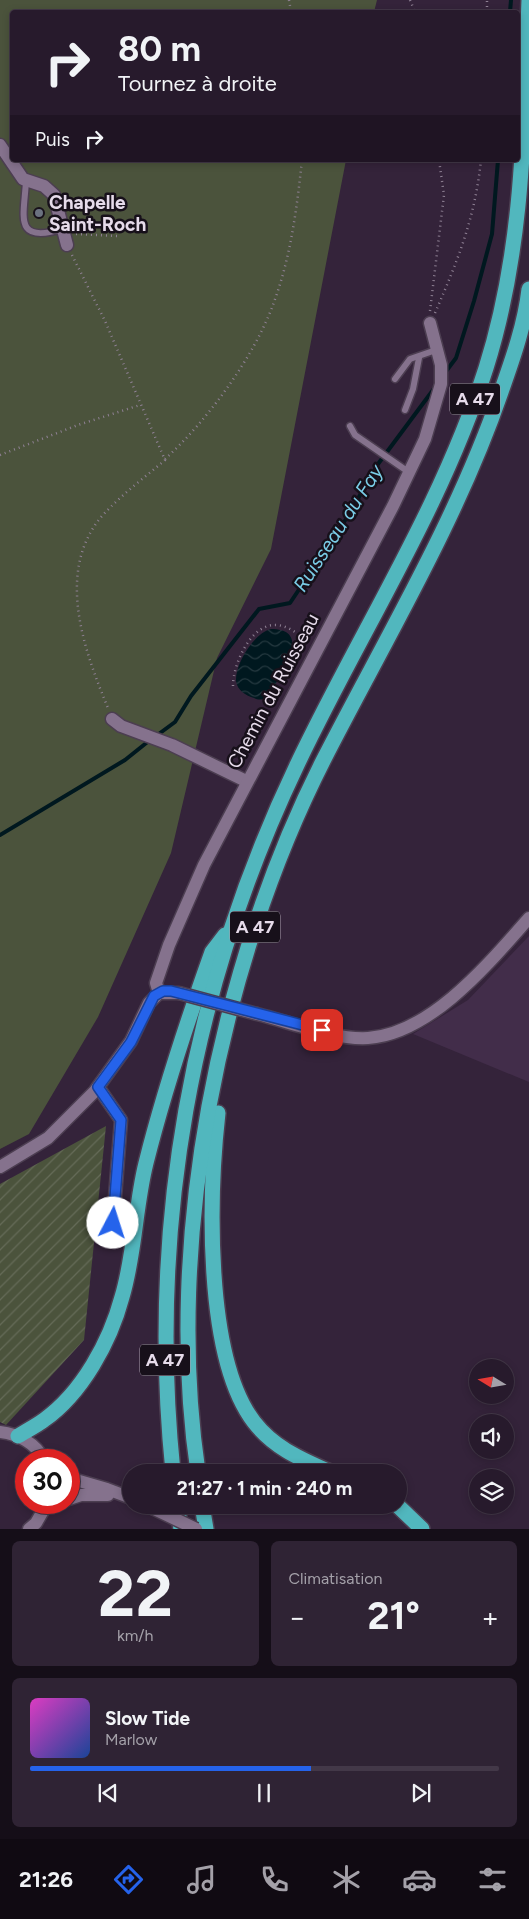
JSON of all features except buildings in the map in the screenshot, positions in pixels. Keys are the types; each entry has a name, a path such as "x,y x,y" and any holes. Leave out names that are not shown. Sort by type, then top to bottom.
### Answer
{"highway":[{"name":"A 47","path":"173,1464 166,1368 168,1247 178,1160 193,1070 213,986 232,926 280,801 298,762 425,516 459,441 486,369 505,296 517,218 521,179 529,0"},
{"name":"A 47","path":"197,1464 189,1363 190,1269 201,1158 227,1020 251,937 280,856 322,764 449,519 489,428 518,338 529,289"},
{"path":"18,1436 45,1420 72,1394 94,1361 111,1330 123,1297 144,1170 164,1094 212,952 232,926"},
{"path":"218,1065 220,1098 213,1157 212,1219 216,1292 228,1362 238,1395 261,1429 274,1444 314,1464"},
{"path":"178,1514 181,1529"},
{"path":"204,1514 206,1529"},
{"path":"406,1514 422,1529"}],"street":[{"path":"0,144 10,160"},
{"path":"11,162 20,176 26,181 49,190 57,204 65,236"},
{"name":"Chemin du Ruisseau","path":"159,993 156,986 158,976 169,945 204,865 246,781 410,473 425,439 441,384 442,370 430,323"},
{"path":"112,719 121,726 153,737 246,781"},
{"path":"0,1167 48,1138 98,1087 131,1042 150,1004 159,993 179,993 353,1037 384,1036 399,1031 452,997 487,964 529,918"},
{"path":"98,1087 121,1120 113,1223"},
{"path":"0,1432 18,1436 32,1444 36,1449"},
{"path":"80,1481 122,1495"},
{"path":"80,1497 101,1494 122,1498"},
{"path":"29,1529 41,1514"},
{"path":"165,1514 196,1529"}],"lane":[{"path":"26,181 24,222 28,232 65,236"},
{"path":"395,379 410,359 419,358 436,350"},
{"path":"405,410 413,389 419,358"},
{"path":"350,426 352,433 410,473"}],"path":[{"path":"112,719 94,675 82,630 76,587 81,552 102,517 165,460 201,424 259,338 280,282 296,213 302,162"},
{"path":"430,323 444,195 439,162"},
{"path":"430,323 463,248 476,198 481,162"},
{"path":"118,236 82,233 65,236 105,321 165,460"},
{"path":"0,455 78,425 140,405"},
{"path":"233,686 233,676 241,654 263,628 284,626 318,647"}],"shaded area":[{"path":"529,936 529,1082 413,1034 468,1000"}],"green space":[{"path":"0,0 377,0 374,10 10,10 10,162 346,162 271,549 217,658 171,853 98,1017 29,1134 0,1149"},
{"path":"106,1126 84,1340 6,1425 0,1422 0,1184"}],"water":[{"path":"271,629 282,630 289,634 292,640 292,647 287,664 273,689 265,698 258,699 248,696 240,690 236,681 237,674 242,658 252,643 258,636"}],"waterway":[{"name":"Ruisseau du Fay","path":"510,10 511,0"},
{"name":"Ruisseau du Fay","path":"444,374 456,358 492,234 498,162"},
{"name":"Ruisseau du Fay","path":"156,736 175,722 191,696 259,609 290,603 348,516 378,464 436,386"},
{"name":"Ruisseau du Fay","path":"0,835 125,760 150,740"}],"place":[{"name":"Chapelle Saint-Roch","path":"39,213"}],"route":[{"path":"113,1223 121,1120 98,1087 131,1042 154,996 163,991 171,991 322,1030"}]}
